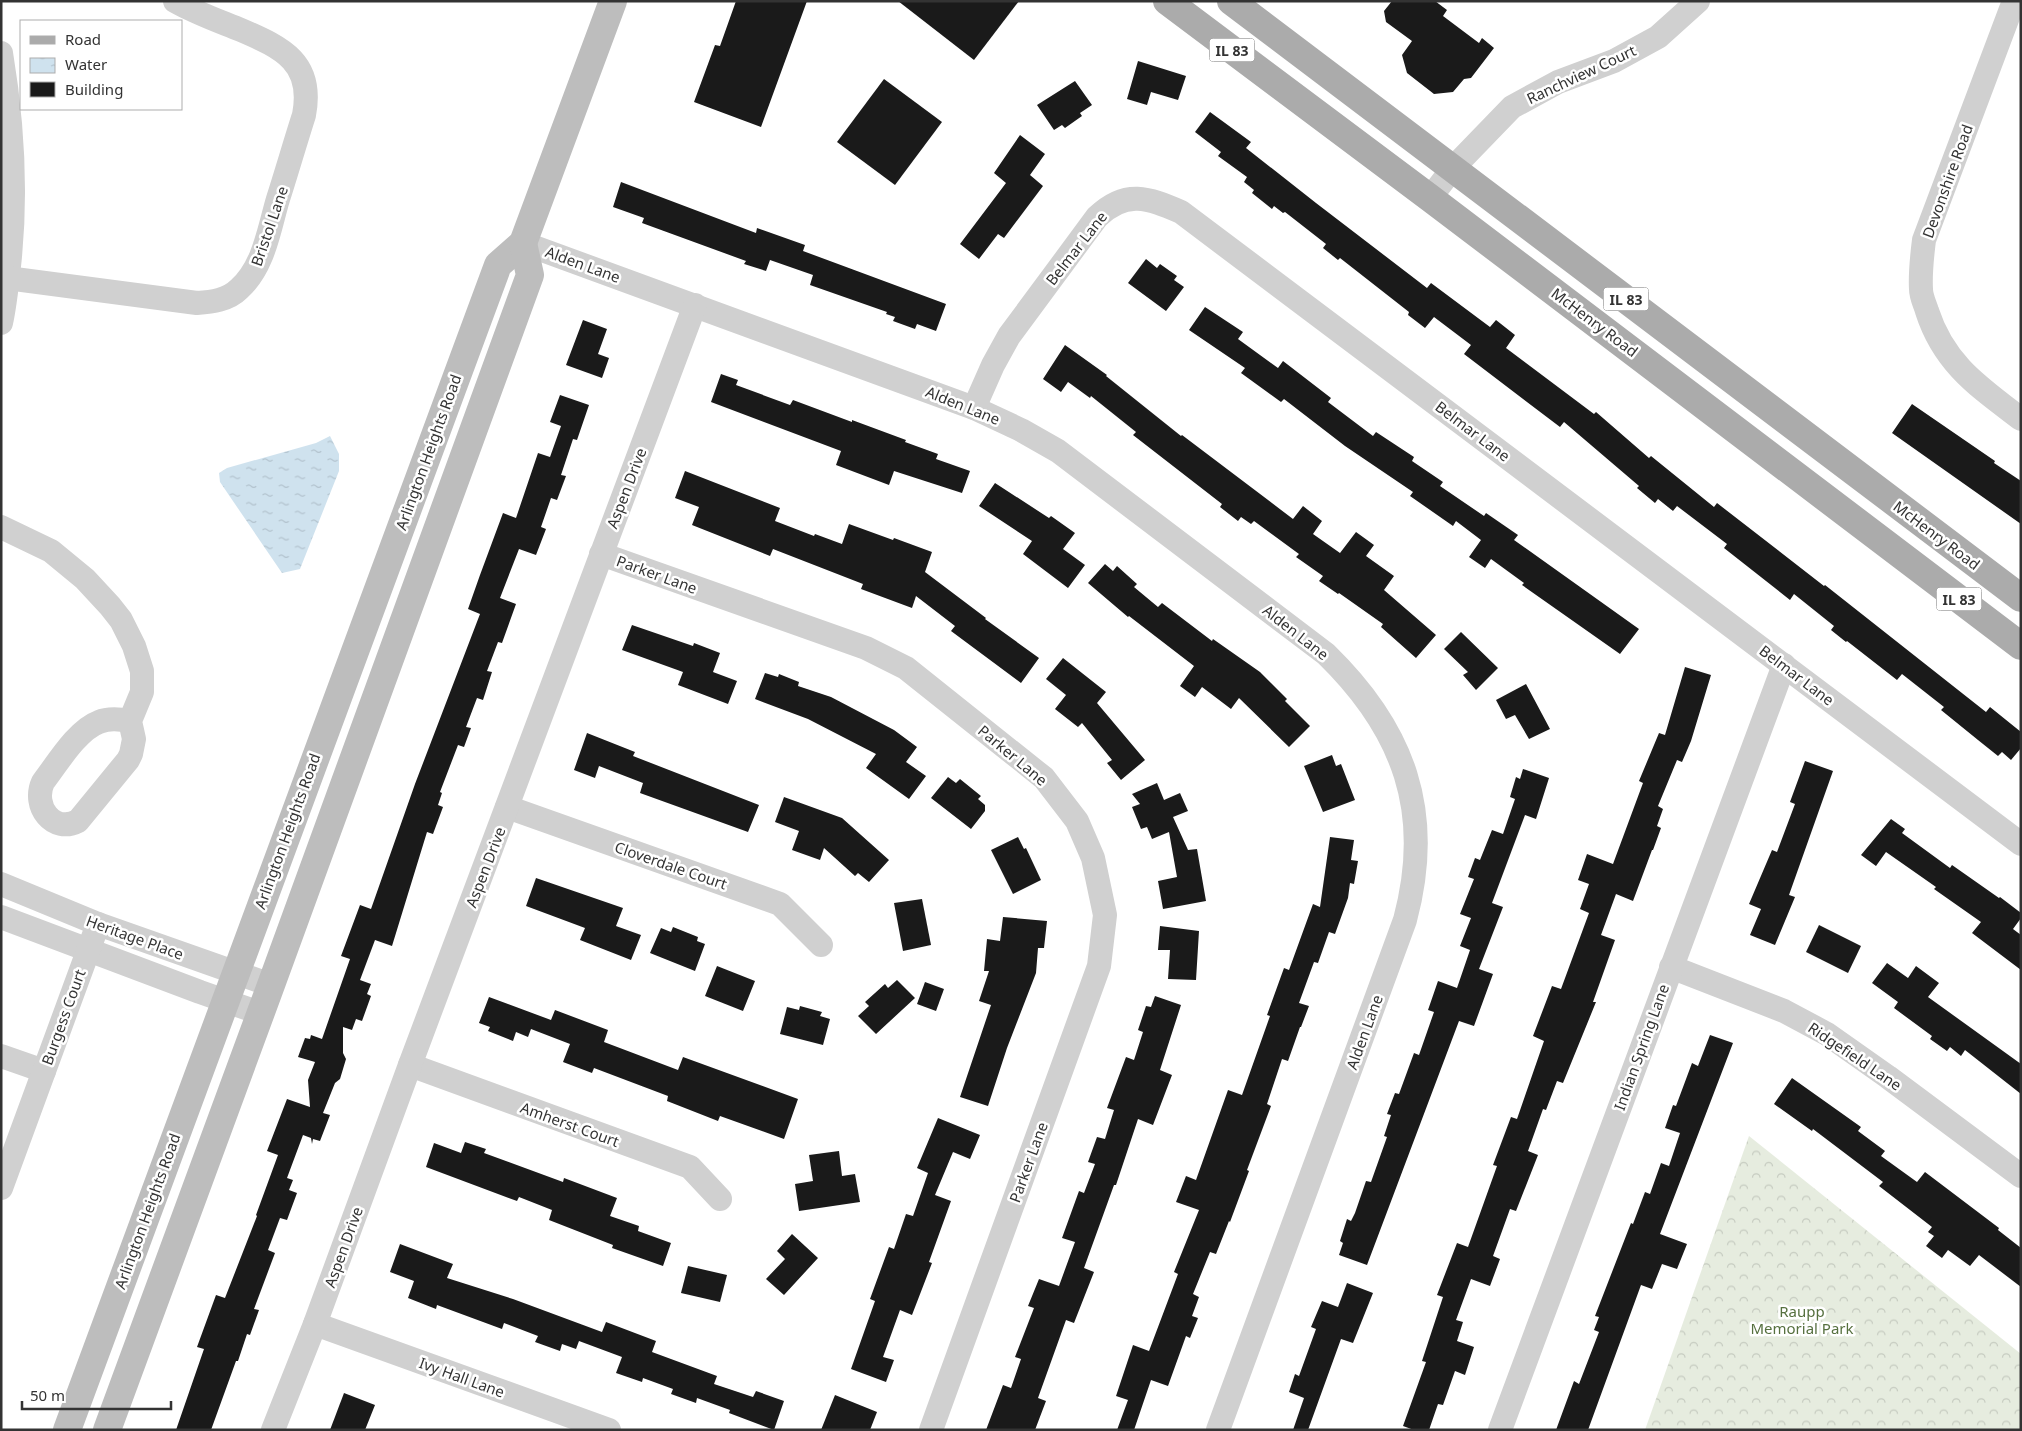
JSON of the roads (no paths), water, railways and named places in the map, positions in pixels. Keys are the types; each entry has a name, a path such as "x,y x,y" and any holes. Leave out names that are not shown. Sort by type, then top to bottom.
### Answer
{"main road":[{"name":"Arlington Heights Road","path":"67,1430 224,1001 498,265 523,243 613,1"},
{"name":"McHenry Road","path":"1167,1 2021,646"},
{"name":"McHenry Road","path":"1231,1 2021,598"},
{"path":"106,1430 271,985 530,275 523,243"}],"street":[{"name":"Bristol Lane","path":"7,278 197,302 210,302 227,297 240,289 252,275 263,251 304,115 306,99 303,78 296,63 280,48 175,1"},
{"name":"Ranchview Court","path":"1430,198 1453,168 1512,107 1558,82 1622,57 1658,36 1698,1"},
{"name":"Devonshire Road","path":"2014,1 1924,240 1920,269 1921,292 1934,332 1958,368 1977,385 2021,418"},
{"path":"1,54 8,93 14,176 13,230 1,323"},
{"name":"Belmar Lane","path":"974,408 993,365 1009,336 1097,217 1109,206 1132,198 1140,198 1162,204 1181,212 2021,844"},
{"name":"Alden Lane","path":"523,243 974,408 1021,430 1058,451 1326,654 1349,676 1374,708 1392,738 1407,776 1416,823 1411,898 1405,920 1218,1430"},
{"name":"Aspen Drive","path":"274,1430 600,554 695,305"},
{"path":"1,527 51,551 72,567 98,592 120,620 134,646 143,676 139,701 130,721 134,739 128,760 85,815 78,821 68,824 49,818 41,805 40,789 43,782 82,732 99,722 119,719 130,721"},
{"name":"Parker Lane","path":"600,554 866,648 906,668 1044,778 1077,821 1093,858 1105,915 1099,966 931,1430"},
{"name":"Indian Spring Lane","path":"1500,1430 1670,967 1784,665"},
{"name":"Cloverdale Court","path":"507,808 780,904 821,945"},
{"name":"Heritage Place","path":"1,884 98,924 271,985"},
{"name":"Heritage Place","path":"1,916 260,1013"},
{"name":"Burgess Court","path":"1,1056 44,1071 87,949 98,924"},
{"name":"Ridgefield Lane","path":"1670,967 1784,1011 1827,1034 1888,1076 2021,1176"},
{"name":"Amherst Court","path":"410,1065 690,1167 720,1199"},
{"path":"1,1188 44,1071"},
{"name":"Ivy Hall Lane","path":"315,1324 562,1422 609,1430"}],"water":[{"path":"330,436 339,454 339,471 300,569 282,573 220,482 219,473 227,468 316,443"}],"park label":[{"name":"Raupp Memorial Park","path":"1802,1320"}]}
